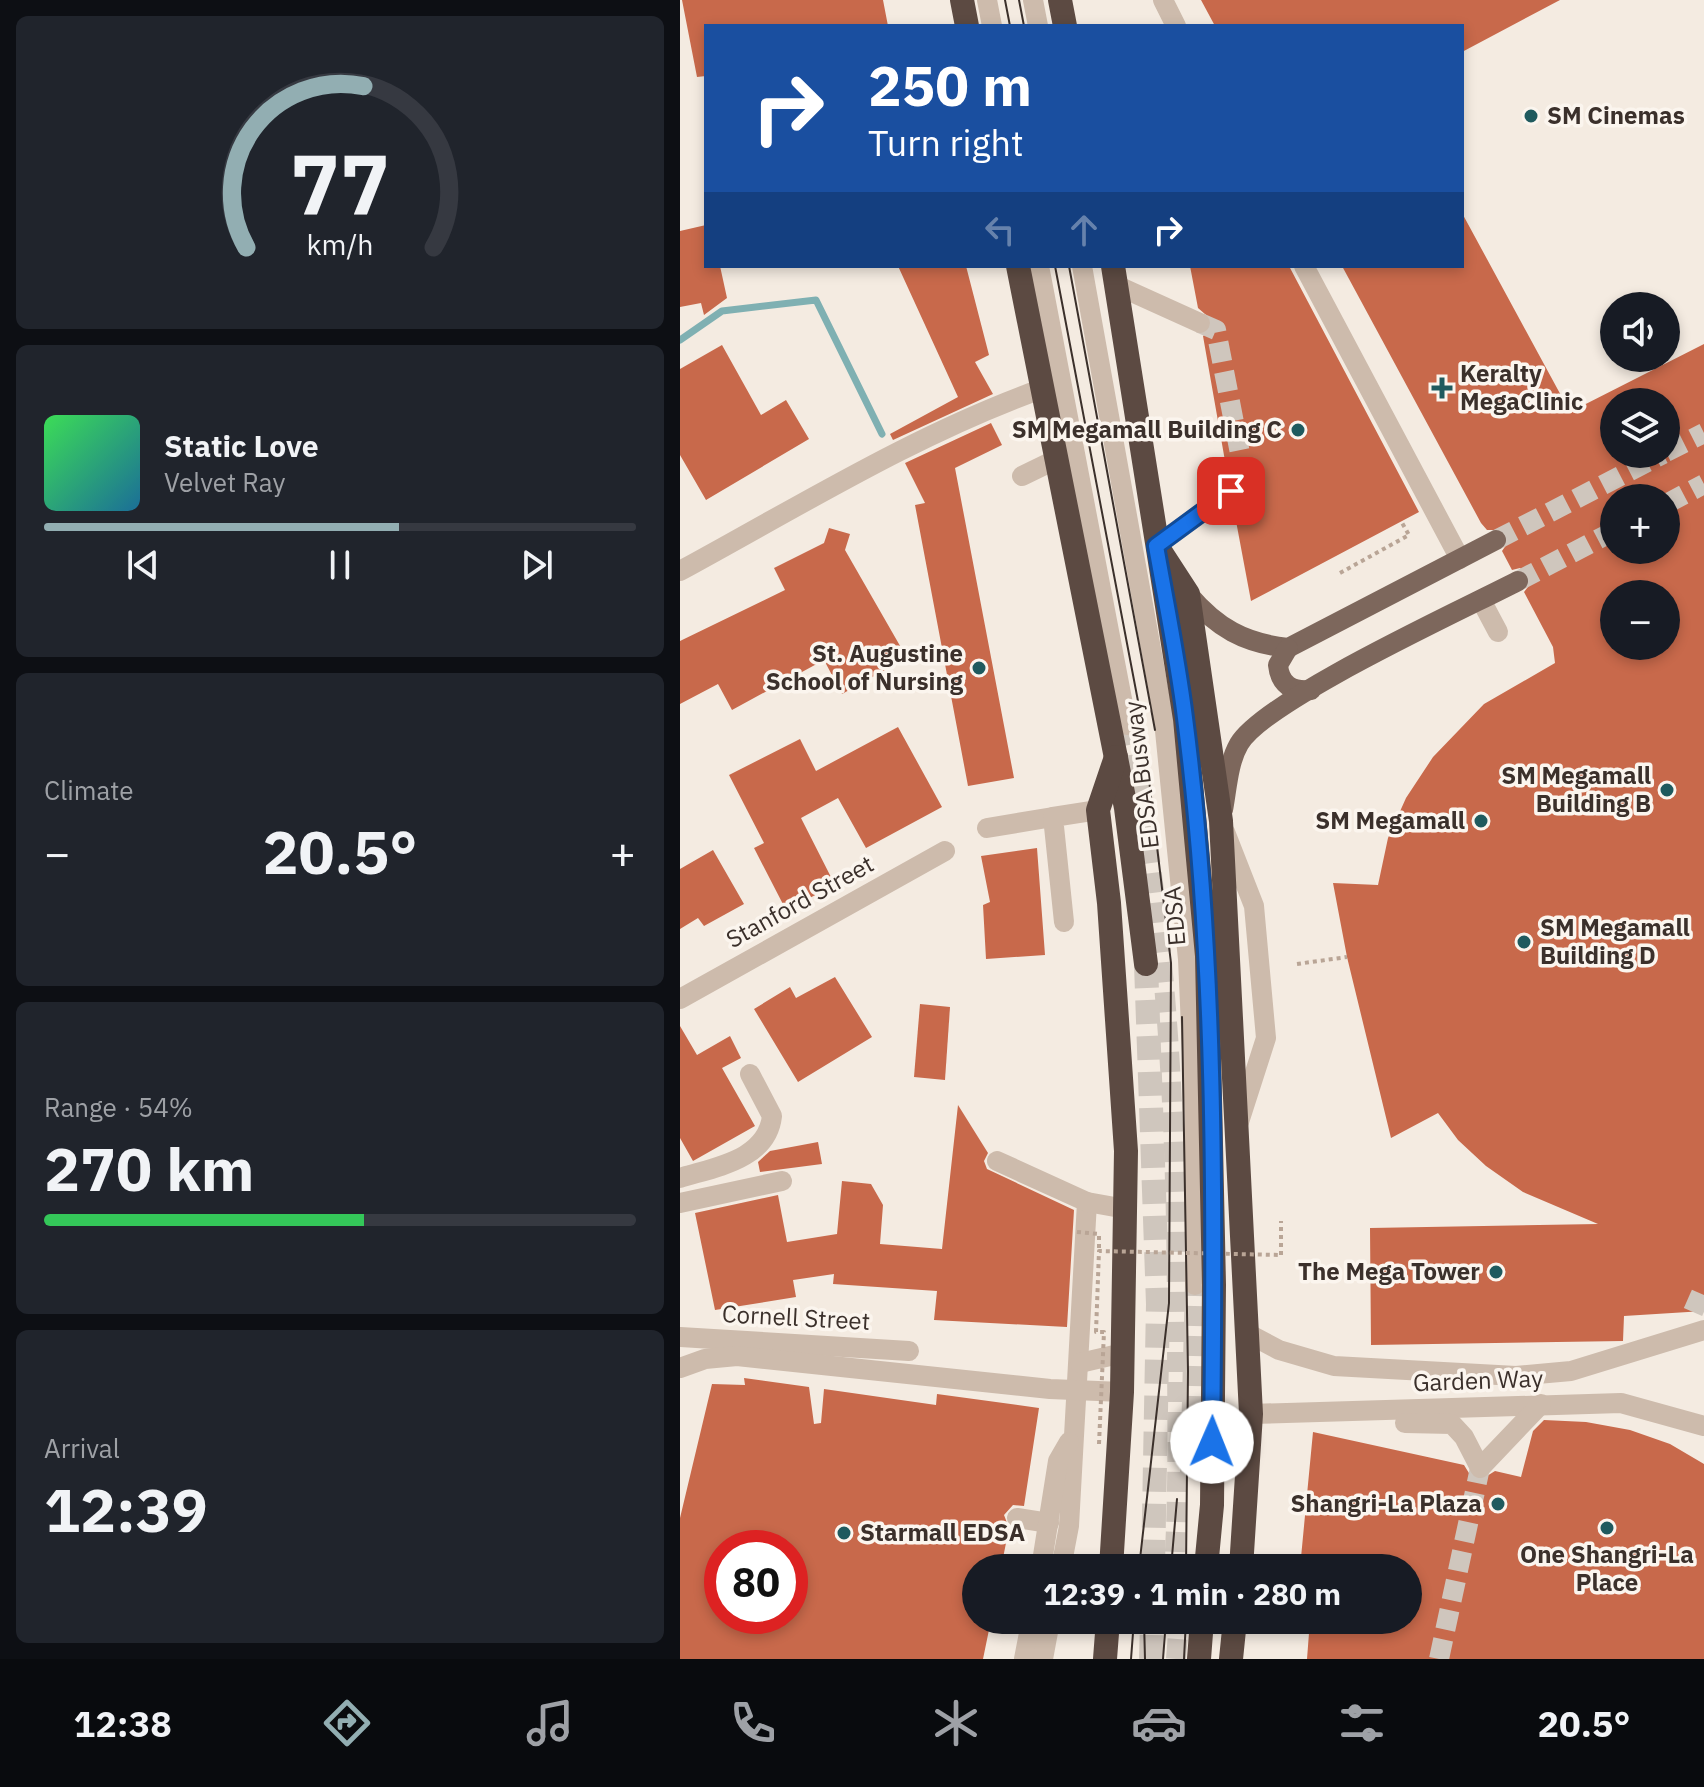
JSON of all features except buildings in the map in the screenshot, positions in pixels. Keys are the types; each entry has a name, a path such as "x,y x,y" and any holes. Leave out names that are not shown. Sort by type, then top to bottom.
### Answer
{"highway":[{"path":"962,0 967,24"},
{"path":"1060,0 1065,24"},
{"name":"EDSA","path":"1018,268 1059,458 1116,757 1140,897 1146,964"},
{"name":"EDSA","path":"1114,275 1185,719 1207,956 1214,1285 1212,1505 1207,1554"},
{"path":"1156,546 1188,594 1221,821 1239,1122 1250,1419 1242,1554"},
{"path":"1112,1554 1122,1392 1126,1209 1114,967 1098,810 1116,757"},
{"path":"1105,1659 1107,1634"},
{"path":"1199,1659 1201,1634"},
{"path":"1231,1659 1234,1634"}],"main road":[{"path":"1311,690 1292,689 1279,675 1278,665 1288,648 1496,540"},
{"path":"1221,821 1229,771 1239,744 1273,711 1518,581"},
{"path":"1188,594 1210,619 1237,637 1260,645 1288,648"}],"street":[{"path":"987,0 992,24"},
{"path":"1033,0 1038,24"},
{"path":"1163,0 1175,24"},
{"name":"EDSA Busway","path":"1039,268 1127,725"},
{"name":"EDSA Busway","path":"1082,268 1164,721 1188,959 1195,1119 1195,1285"},
{"path":"1305,268 1460,559"},
{"path":"1114,275 1200,323"},
{"path":"680,571 881,463 1001,405 1044,388"},
{"path":"1022,476 1059,458"},
{"path":"1156,546 1231,491"},
{"path":"1481,600 1498,632"},
{"path":"987,828 1098,810"},
{"path":"1053,817 1064,922"},
{"name":"Stanford Street","path":"680,999 945,851"},
{"path":"682,1171 730,1164 749,1152 767,1134 772,1116 750,1074"},
{"path":"997,1161 1087,1202 1126,1209"},
{"path":"680,1203 782,1181"},
{"path":"1064,1554 1069,1526 1080,1363 1078,1320 1087,1202"},
{"path":"1247,1333 1290,1354 1334,1366 1516,1376 1571,1371 1697,1324"},
{"name":"Cornell Street","path":"680,1337 909,1351"},
{"path":"1080,1363 1123,1353"},
{"path":"680,1368 705,1359 737,1356 1122,1392"},
{"name":"Garden Way","path":"1250,1419 1548,1410 1621,1403 1704,1426"},
{"path":"1250,1419 1450,1423 1464,1437 1480,1468 1548,1410"},
{"path":"1043,1554 1058,1461 1073,1435"},
{"path":"1017,1518 1049,1523"},
{"path":"1024,1659 1039,1630 1043,1659"}],"path":[{"path":"1340,573 1409,535 1401,521"},
{"path":"1297,964 1347,957"},
{"path":"1099,1251 1281,1255 1281,1221"},
{"path":"1077,1232 1099,1234 1096,1332 1104,1332 1099,1444"}],"waterway":[{"path":"680,340 722,311 816,300 882,434"}],"tunnel":[{"path":"1200,323 1216,330 1245,479 1231,491"},
{"path":"1680,445 1704,433"},
{"path":"1496,540 1636,468"},
{"path":"1680,497 1704,484"},
{"path":"1518,581 1600,538"},
{"path":"1127,725 1141,800 1161,951 1172,1103 1177,1332 1174,1554"},
{"path":"1146,964 1158,1304 1153,1554"},
{"path":"1190,1476 1195,1285"},
{"path":"1693,1312 1704,1287"},
{"path":"1439,1659 1480,1468"},
{"path":"1151,1659 1152,1634"},
{"path":"1176,1659 1178,1634"}],"tram line":[{"path":"1005,0 1010,24"},
{"path":"1019,0 1024,24"},
{"path":"1055,268 1142,722 1171,963 1169,1303 1141,1554"},
{"path":"1069,268 1155,730"},
{"path":"1182,1017 1188,1371 1186,1554"},
{"path":"1172,1554 1177,1499"},
{"path":"1131,1659 1133,1634"},
{"path":"1144,1634 1145,1659"},
{"path":"1163,1659 1165,1634"},
{"path":"1184,1659 1185,1634"}],"place":[{"name":"SM Cinemas","path":"1531,116"},
{"name":"Keralty MegaClinic","path":"1442,388"},
{"name":"SM Megamall Building C","path":"1298,430"},
{"name":"St. Augustine School of Nursing","path":"979,668"},
{"name":"SM Megamall Building B","path":"1667,790"},
{"name":"SM Megamall","path":"1481,821"},
{"name":"SM Megamall Building D","path":"1524,942"},
{"name":"The Mega Tower","path":"1496,1272"},
{"name":"Shangri-La Plaza","path":"1498,1504"},
{"name":"One Shangri-La Place","path":"1607,1528"},
{"name":"Starmall EDSA","path":"844,1533"}],"route":[{"path":"1212,1442 1214,1285 1207,956 1185,719 1156,546 1231,491"}]}
